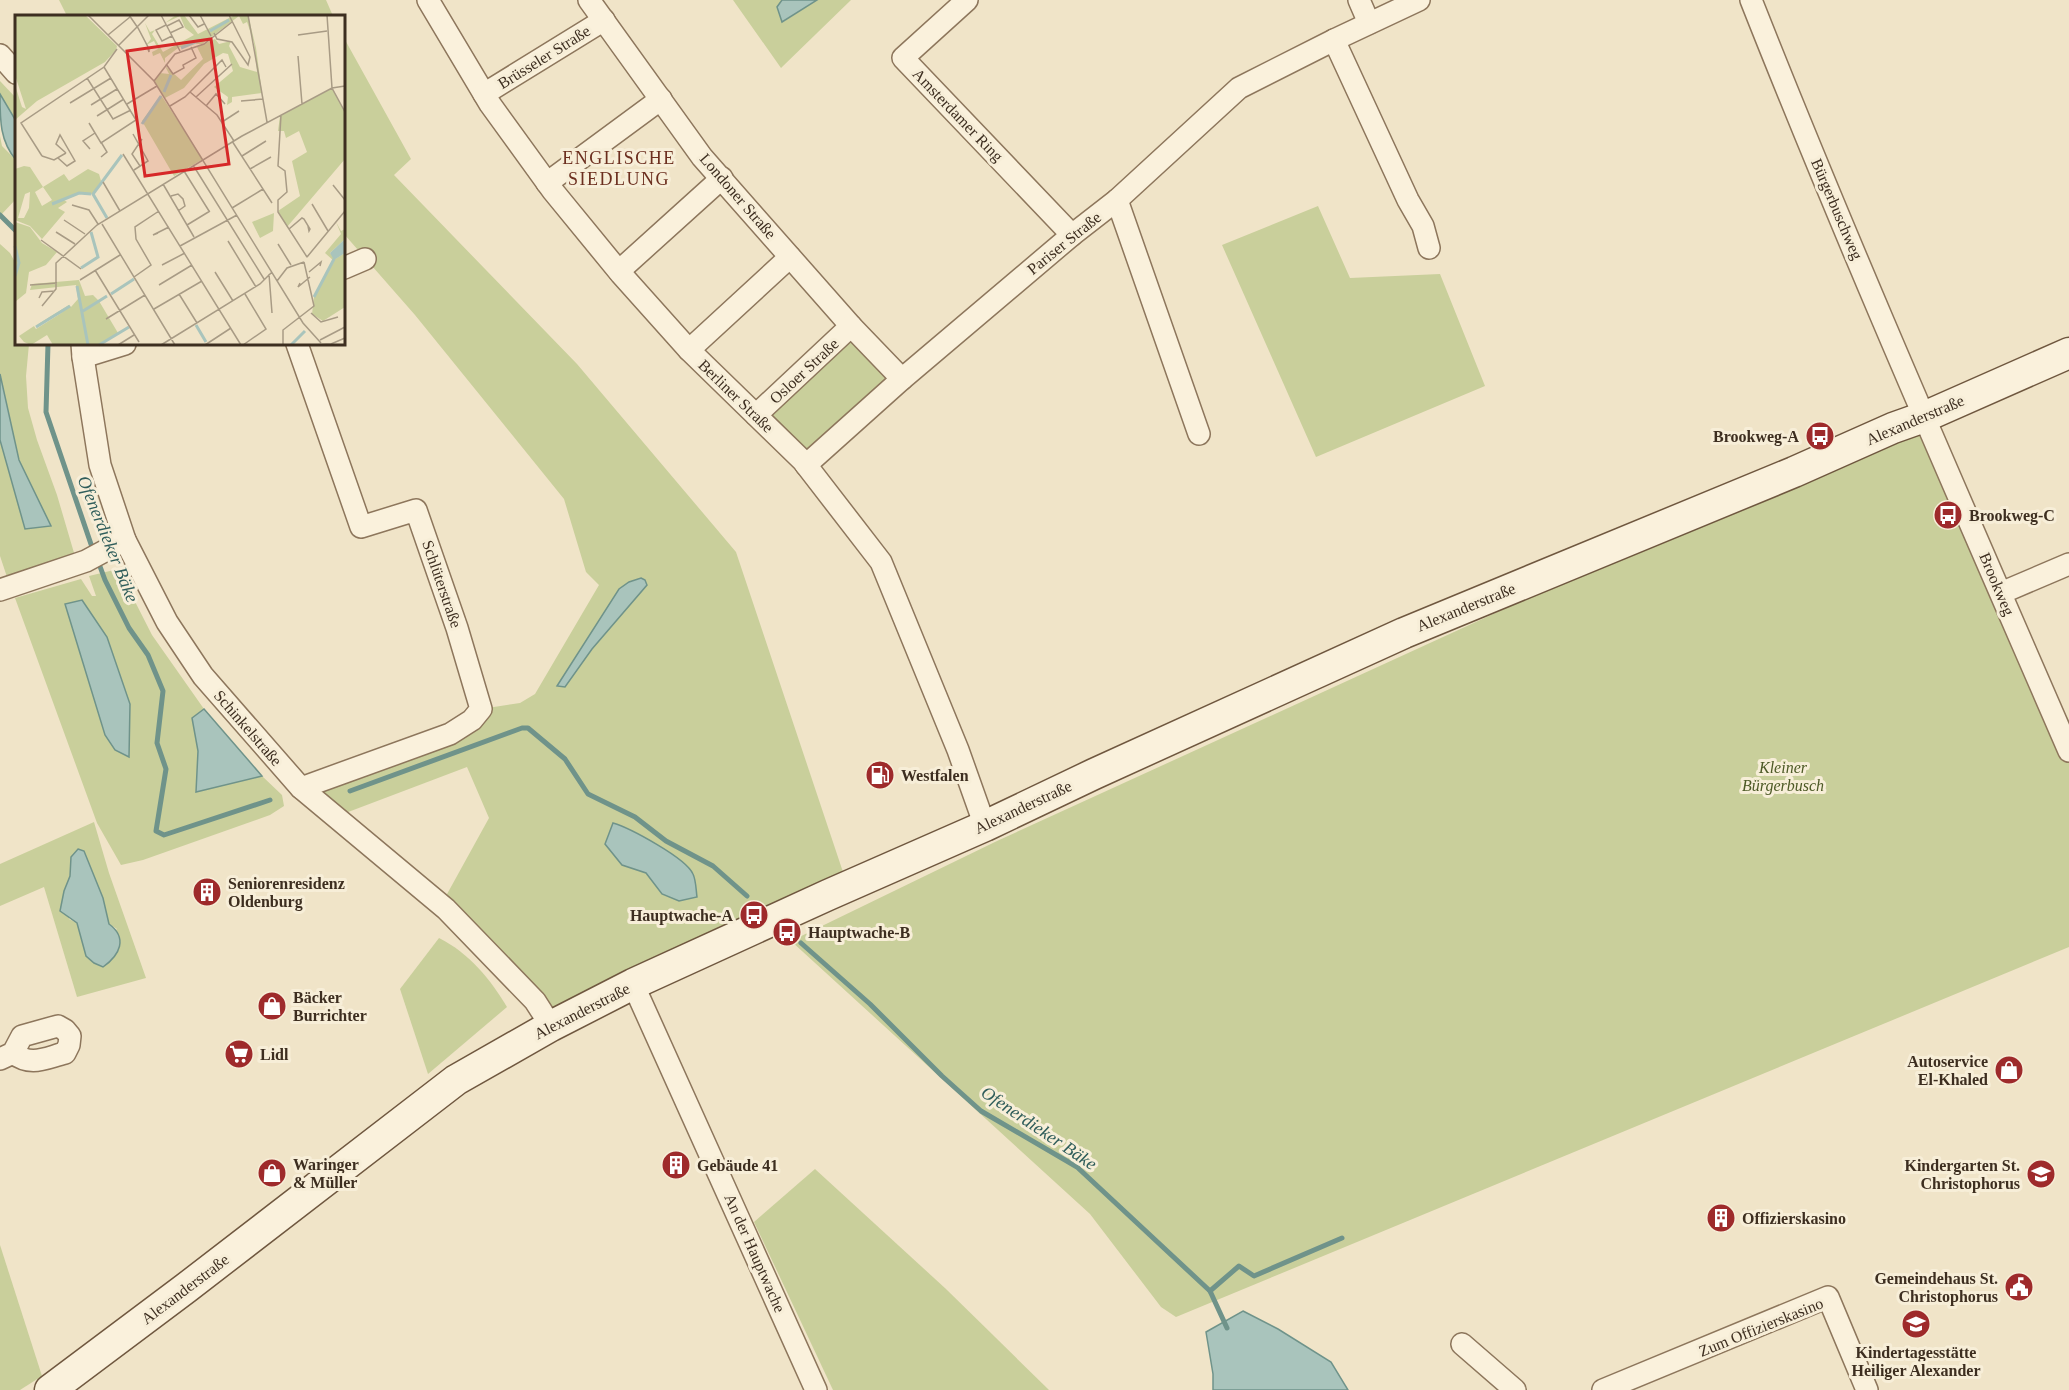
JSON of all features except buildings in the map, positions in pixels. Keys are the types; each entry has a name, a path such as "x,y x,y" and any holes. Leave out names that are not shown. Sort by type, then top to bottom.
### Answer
{"main road":[{"name":"Alexanderstraße","path":"50,1390 456,1080 551,1026 633,984 985,826 1404,633 1924,417 2069,353"}],"street":[{"name":"Londoner Straße","path":"589,0 702,157 852,327 902,379"},
{"name":"Amsterdamer Ring","path":"967,0 903,58 1072,235"},
{"path":"1359,0 1369,23"},
{"name":"Pariser Straße","path":"806,465 902,379 1072,235 1117,200 1239,88 1419,0"},
{"name":"Bürgerbuschweg","path":"1752,0 1792,102 1924,417"},
{"name":"Berliner Straße","path":"430,1 484,94 547,183 688,350 806,465 881,562 958,750 985,826"},
{"name":"Brüsseler Straße","path":"484,94 604,20"},
{"path":"1334,40 1408,200 1423,226 1429,248"},
{"path":"0,55 15,72"},
{"path":"547,183 661,99"},
{"path":"619,271 722,178"},
{"path":"1117,200 1198,434"},
{"path":"688,350 790,257"},
{"path":"345,268 365,259"},
{"name":"Osloer Straße","path":"756,415 852,327"},
{"path":"82,350 118,345"},
{"name":"Schlüterstraße","path":"297,345 361,527 416,510 457,628 481,709 472,720 450,734 301,788"},
{"name":"Schinkelstraße","path":"82,350 100,465 125,540 167,622 203,676 301,788 446,909 535,1001 551,1026"},
{"name":"Brookweg","path":"1924,417 2069,750"},
{"path":"0,590 93,558 125,540"},
{"path":"2001,593 2069,564"},
{"name":"An der Hauptwache","path":"633,984 816,1390"},
{"name":"Zum Offizierskasino","path":"1603,1390 1828,1297 1868,1390"},
{"path":"1462,1344 1515,1390"}],"green space":[{"path":"59,0 326,0 333,15 66,15"},
{"path":"733,0 782,0 777,7 783,22 817,0 851,0 781,68"},
{"path":"345,40 411,159 394,175 577,364 736,552 846,881 551,1026 441,905 489,818 467,767 335,817 301,788 481,709 520,703 535,694 599,585 586,572 564,499 415,315 345,235"},
{"path":"0,81 15,97 15,119 0,94"},
{"path":"0,136 2,146 15,159 15,200 0,216"},
{"path":"1318,206 1350,278 1440,274 1485,386 1316,457 1222,245"},
{"path":"0,244 10,253 15,262 15,345 29,345 26,376 28,408 77,563 10,586 0,556 0,440 25,528 50,525 19,460 0,374"},
{"path":"851,326 902,379 803,461 756,415"},
{"name":"Kleiner Bürgerbusch","path":"1924,417 2069,751 2069,947 1176,1317 1161,1307 1090,1214 791,941 997,841"},
{"path":"114,570 124,580 152,635 204,709 192,718 198,751 196,791 262,776 282,795 284,806 270,815 143,860 121,865 97,823 15,598 81,579 92,596 96,596 89,576","holes":["82,600 107,637 130,704 128,756"]},
{"path":"94,822 109,873 146,978 77,997 44,887 0,906 0,864","holes":["84,851 109,924 117,929 86,956 77,923 69,919 64,891 70,876 71,863"]},
{"path":"439,938 460,951 478,968 507,1007 428,1074 400,989"},
{"path":"815,1169 946,1289 1049,1390 833,1390 754,1222"},
{"path":"0,1245 42,1376 20,1390 0,1390"}],"water":[{"path":"782,0 817,0 782,22 777,7"},
{"path":"0,94 15,119 15,159 4,138"},
{"path":"0,374 19,460 51,526 25,529 0,440"},
{"path":"641,578 647,585 592,649 565,687 557,686 619,589"},
{"path":"82,600 107,637 130,704 129,757 115,750 105,735 65,604"},
{"path":"204,709 262,776 196,792 198,751 192,718"},
{"path":"613,823 644,837 688,867 693,874 697,897 679,901 662,894 646,873 622,865 605,844"},
{"path":"78,849 84,851 103,898 109,924 115,929 120,941 114,957 103,967 86,956 77,923 60,911 70,876 71,857"},
{"path":"1243,1311 1278,1329 1331,1362 1348,1390 1213,1390 1213,1374 1206,1332"}],"waterway":[{"name":"Ofenerdieker Bäke","path":"0,215 15,230"},
{"name":"Ofenerdieker Bäke","path":"48,345 46,412 94,553"},
{"name":"Ofenerdieker Bäke","path":"98,561 129,628 148,655 163,691 157,743 166,769 156,831 164,835 270,800"},
{"name":"Ofenerdieker Bäke","path":"350,791 522,728 528,728 565,759 588,794 635,817 666,841 713,866 747,896"},
{"name":"Ofenerdieker Bäke","path":"801,943 870,1004 942,1076 981,1111 1077,1167 1210,1291 1227,1328"},
{"path":"1210,1291 1239,1266 1254,1276 1342,1238"}],"place":[{"name":"Brookweg-A","path":"1820,436"},
{"name":"Brookweg-C","path":"1948,515"},
{"name":"Westfalen","path":"880,775"},
{"name":"Seniorenresidenz Oldenburg","path":"207,892"},
{"name":"Hauptwache-A","path":"754,915"},
{"name":"Hauptwache-B","path":"787,932"},
{"name":"Bäcker Burrichter","path":"272,1006"},
{"name":"Lidl","path":"239,1054"},
{"name":"Autoservice El-Khaled","path":"2009,1070"},
{"name":"Gebäude 41","path":"676,1165"},
{"name":"Waringer & Müller","path":"272,1173"},
{"name":"Kindergarten St. Christophorus","path":"2041,1174"},
{"name":"Offizierskasino","path":"1721,1218"},
{"name":"Gemeindehaus St. Christophorus","path":"2019,1287"},
{"name":"Kindertagesstätte Heiliger Alexander","path":"1916,1324"}],"district":[{"name":"ENGLISCHE SIEDLUNG","path":"619,168"}]}
